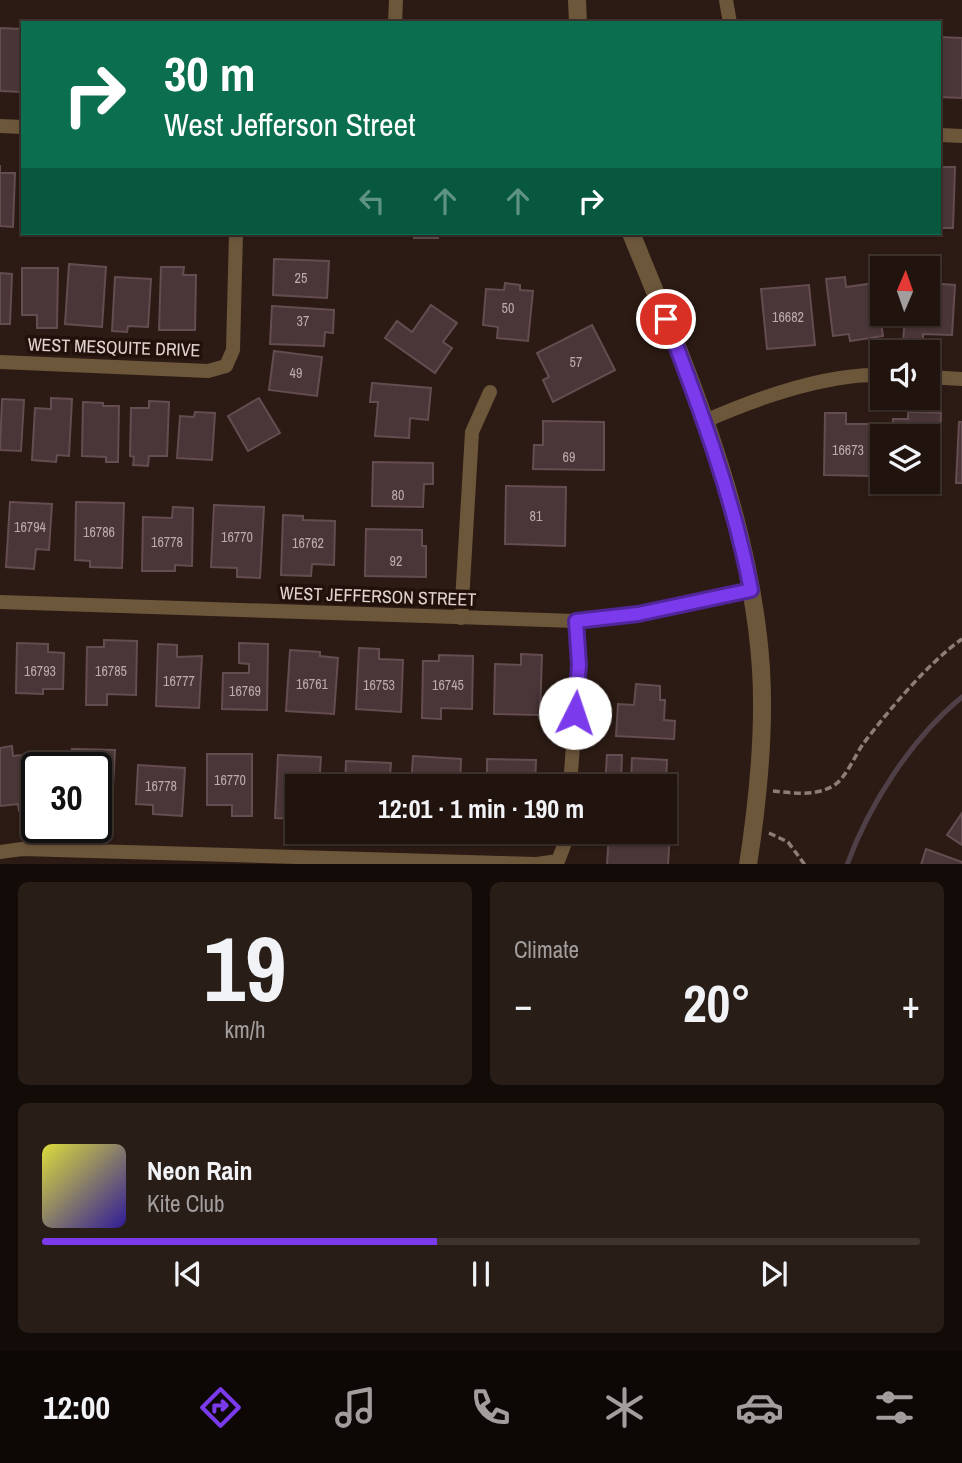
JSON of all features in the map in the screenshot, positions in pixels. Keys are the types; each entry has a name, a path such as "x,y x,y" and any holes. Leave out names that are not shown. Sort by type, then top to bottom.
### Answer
{"street":[{"path":"395,21 396,0"},
{"path":"577,0 578,21"},
{"path":"726,0 730,21"},
{"path":"0,126 21,127"},
{"path":"941,135 962,136"},
{"name":"WEST MESQUITE DRIVE","path":"0,362 208,371 226,366 233,350 236,235"},
{"path":"632,235 705,421 742,543 751,590 761,668 762,737 748,864"},
{"path":"705,421 740,405 812,383 870,376"},
{"path":"940,378 962,379"},
{"path":"461,618 472,432 490,392"},
{"name":"WEST JEFFERSON STREET","path":"0,602 576,621 638,614 751,590"},
{"path":"571,774 579,665 576,621"},
{"path":"0,852 22,849 537,864 558,860 564,844"}],"path":[{"path":"757,789 809,793 825,790 838,783 864,743 907,692 951,646 962,639"},
{"path":"754,826 788,842 805,864"}],"building":[{"path":"0,28 21,29 21,92 0,91"},
{"path":"941,37 962,38 962,98 941,97"},
{"path":"941,167 955,167 953,228 941,228"},
{"path":"0,173 15,173 13,227 0,226"},
{"path":"414,235 438,235 438,238 414,238"},
{"path":"274,259 329,261 327,298 273,295"},
{"path":"69,264 106,267 102,327 65,324"},
{"path":"161,267 184,267 183,275 196,275 195,330 159,330"},
{"path":"22,268 58,268 57,328 37,328 37,315 22,315"},
{"path":"0,273 12,274 10,324 0,324"},
{"path":"115,277 151,279 148,327 128,326 127,332 112,331"},
{"path":"845,277 846,287 870,284 870,326 881,326 883,336 850,341 849,334 833,336 826,279"},
{"path":"505,283 520,285 520,290 533,291 528,341 497,338 498,327 483,325 486,289 504,290"},
{"path":"940,284 955,285 952,335 923,334 923,340 903,340 904,326 940,326"},
{"path":"809,285 815,345 767,349 761,289"},
{"path":"431,305 457,323 443,342 452,348 435,373 385,338 397,321 412,332"},
{"path":"272,306 334,310 333,333 325,332 324,346 270,344"},
{"path":"592,325 615,370 553,402 543,380 549,377 537,353"},
{"path":"274,351 322,357 317,396 269,390"},
{"path":"372,383 431,388 428,420 410,418 409,438 375,436 378,402 370,402"},
{"path":"51,398 72,399 69,456 57,455 56,462 32,460 35,408 51,409"},
{"path":"259,398 280,433 248,451 228,416"},
{"path":"2,399 24,400 21,451 0,450"},
{"path":"149,401 169,402 167,456 149,456 148,466 133,465 134,457 130,456 131,408 149,408"},
{"path":"83,402 119,406 118,462 106,462 106,457 82,456"},
{"path":"195,412 215,413 212,460 177,458 180,416 194,417"},
{"path":"908,412 941,413 940,444 940,424 893,424 893,419 908,419"},
{"path":"825,413 846,413 846,424 870,424 870,476 824,475"},
{"path":"543,421 604,422 604,470 533,469 534,445 543,445"},
{"path":"959,422 962,422 962,483 956,483"},
{"path":"373,462 433,463 433,484 424,484 423,507 372,506"},
{"path":"506,486 566,487 565,546 505,544"},
{"path":"10,502 52,504 49,550 36,549 34,569 6,567"},
{"path":"76,502 124,503 122,568 90,567 90,561 75,560"},
{"path":"214,505 264,507 260,578 237,577 237,568 211,567"},
{"path":"173,507 193,508 192,566 175,565 175,571 142,571 143,517 172,518"},
{"path":"283,515 303,516 303,520 335,521 334,565 312,564 311,576 281,575"},
{"path":"366,529 422,530 422,546 426,546 426,577 365,576"},
{"path":"104,640 137,641 136,695 107,694 107,705 86,705 87,647 104,647"},
{"path":"17,643 48,644 48,652 64,653 63,689 43,689 43,694 16,693"},
{"path":"239,643 268,644 267,710 222,709 223,673 249,673 249,664 239,663"},
{"path":"158,644 177,645 177,657 202,656 199,708 156,706"},
{"path":"359,648 379,649 379,659 403,660 401,712 356,709"},
{"path":"290,650 320,652 320,656 338,658 334,714 286,711"},
{"path":"521,654 542,655 540,715 494,714 495,664 521,665"},
{"path":"439,655 473,656 472,709 441,708 441,719 422,718 423,661 439,661"},
{"path":"636,684 660,686 660,700 665,700 664,720 675,721 674,739 616,736 618,704 634,705"},
{"path":"12,746 13,756 21,755 21,811 18,804 0,806 0,748"},
{"path":"72,749 115,750 113,787 112,752 72,752"},
{"path":"207,754 252,754 252,816 232,816 232,805 207,805"},
{"path":"278,755 321,757 320,774 285,774 285,818 275,818"},
{"path":"607,755 622,755 621,774 606,774"},
{"path":"413,756 461,759 460,774 412,774"},
{"path":"632,758 667,760 666,774 631,774"},
{"path":"487,759 536,760 535,774 487,774"},
{"path":"346,761 391,763 390,774 345,774"},
{"path":"138,765 185,768 182,816 153,814 153,805 136,804"},
{"path":"962,813 962,845 947,835"},
{"path":"608,844 669,844 668,864 607,864"},
{"path":"926,849 962,862 962,864 921,864"}],"waterway":[{"path":"847,864 867,819 894,773 926,732 962,697"}],"route":[{"path":"575,713 579,665 576,621 638,614 751,590 742,543 714,446 666,319"}]}
